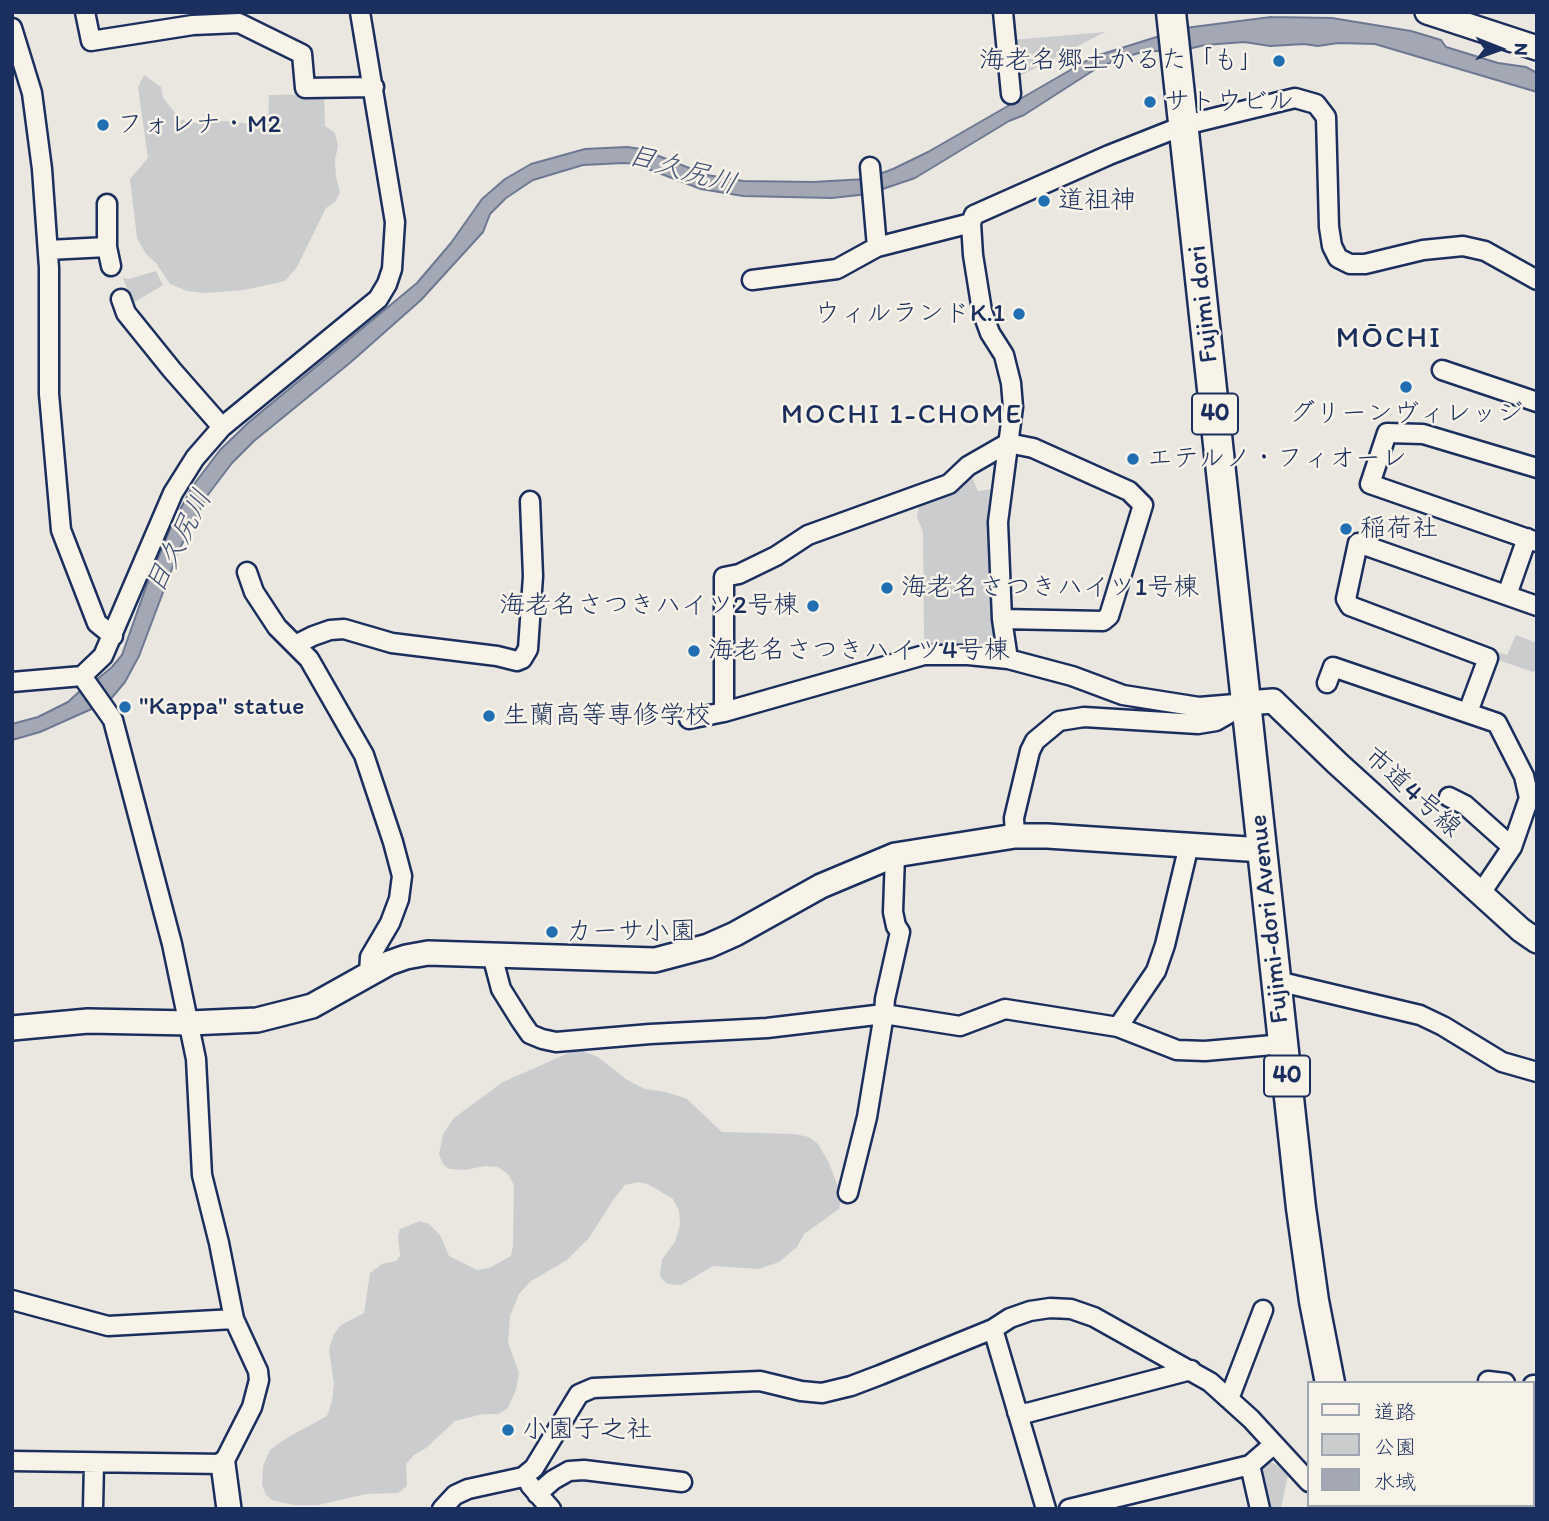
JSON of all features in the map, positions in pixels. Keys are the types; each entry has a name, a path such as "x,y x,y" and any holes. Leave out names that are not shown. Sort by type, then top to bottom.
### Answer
{"main road":[{"name":"Fujimi dori","path":"1172,18 1226,531 1247,703"},
{"name":"Fujimi-dori Avenue","path":"1247,703 1284,1044"},
{"name":"40","path":"1284,1044 1301,1208 1316,1312 1330,1381"}],"street":[{"path":"85,12 91,41 193,25 239,23 302,54 305,88 374,87"},
{"path":"12,682 84,679 103,656 173,493 195,458 222,427 377,299 387,284 391,270 395,222 360,12"},
{"path":"1003,12 1011,94"},
{"path":"1439,14 1537,48"},
{"path":"12,28 32,93 42,169 48,250 48,394 61,530 97,623 113,636"},
{"path":"1009,659 1002,619 998,522 1013,407 1011,378 1004,355 990,333 982,311 971,223 974,215 1185,125 1295,98 1321,108 1326,117 1329,227 1332,246 1338,258 1350,264 1365,264 1430,249 1463,246 1492,254 1537,280"},
{"path":"870,167 877,247"},
{"path":"107,204 107,247 111,266"},
{"path":"752,280 837,268 877,247 971,223"},
{"path":"48,250 107,247"},
{"path":"121,299 126,313 222,427"},
{"path":"1442,370 1536,410"},
{"path":"1507,596 1532,540 1370,484 1387,433 1423,434 1537,468"},
{"path":"723,712 724,577 776,556 808,535 949,484 968,466 1008,443 1033,448 1129,491 1143,505 1109,616 1103,621 1002,619"},
{"path":"295,645 313,636 344,629 392,643 517,661 522,659 528,649 533,576 530,501"},
{"path":"1468,712 1488,658 1350,606 1346,599 1358,542 1537,606"},
{"path":"247,572 254,592 277,627 309,659 364,755 402,876 399,899 390,923 370,957 369,974"},
{"path":"689,719 723,712 924,655 1009,659 1072,676 1123,695 1199,707 1247,703"},
{"path":"1327,683 1333,667 1497,723 1524,776 1529,798 1512,847 1481,892"},
{"path":"84,679 113,720 172,944 196,1059 202,1175 234,1319 258,1371 259,1380 252,1407 223,1464 229,1509"},
{"name":"市道4号線","path":"1247,703 1273,701 1328,755 1521,930 1537,941"},
{"path":"1015,836 1014,818 1030,751 1042,733 1059,721 1084,717 1198,724 1216,721 1247,703"},
{"path":"1449,797 1465,805 1512,847"},
{"path":"12,1028 88,1021 190,1023 257,1020 312,1006 406,957 428,953 655,960 682,954 735,934 821,886 895,855 1015,836 1262,850"},
{"path":"1118,1027 1156,971 1165,945 1189,845"},
{"path":"848,1193 867,1117 885,999 900,932 893,912 895,855"},
{"path":"492,955 501,989 530,1034 556,1042 767,1028 884,1014 960,1026 1005,1009 1118,1027 1177,1050 1205,1051 1284,1044"},
{"path":"1277,981 1420,1015 1503,1062 1537,1072"},
{"path":"12,1300 108,1326 234,1319"},
{"path":"442,1509 455,1495 462,1492 523,1477 534,1468 579,1394 593,1388 760,1381 822,1393 851,1387 993,1329 1010,1318 1030,1311 1071,1309 1094,1317 1210,1381 1251,1419 1308,1481"},
{"path":"1229,1399 1263,1310"},
{"path":"993,1329 1046,1509"},
{"path":"1017,1412 1027,1413 1191,1370"},
{"path":"1069,1509 1250,1465 1273,1445"},
{"path":"12,1461 223,1464"},
{"path":"93,1509 94,1463"},
{"path":"1250,1465 1260,1509"},
{"path":"537,1493 569,1471 584,1470 682,1482"},
{"path":"523,1477 551,1509"}],"green space":[{"path":"1105,32 1014,79 1012,40"},
{"path":"144,75 161,87 163,98 181,120 195,123 226,121 262,125 268,122 269,95 324,94 325,126 335,133 338,146 335,160 340,192 335,202 326,208 297,267 285,281 244,290 205,293 187,291 170,284 156,263 146,254 137,238 130,179 148,158 138,87"},
{"path":"156,271 163,285 133,303 123,278 129,279"},
{"path":"971,475 978,491 991,489 994,502 997,640 992,647 984,650 930,648 925,645 924,635 923,532 917,517 919,506 948,495"},
{"path":"1516,635 1537,643 1537,669 1533,672 1495,659 1498,652 1507,655"},
{"path":"583,1051 598,1057 627,1080 645,1089 687,1099 722,1132 794,1134 809,1137 818,1144 828,1161 839,1189 839,1209 804,1234 797,1247 779,1262 759,1269 713,1266 681,1285 667,1284 660,1276 662,1259 675,1242 680,1225 679,1211 673,1199 648,1184 638,1182 625,1185 589,1238 567,1260 531,1281 519,1294 510,1316 508,1342 519,1373 516,1390 507,1409 498,1414 483,1414 455,1421 406,1464 407,1486 398,1493 366,1494 318,1505 293,1505 272,1500 266,1495 262,1485 263,1466 270,1450 327,1416 334,1384 329,1349 334,1334 341,1325 364,1313 370,1273 382,1264 396,1261 400,1256 400,1229 420,1221 429,1224 440,1235 449,1256 477,1270 489,1268 511,1256 514,1185 508,1174 498,1167 485,1166 465,1170 449,1169 443,1164 439,1155 443,1134 454,1118 503,1082 571,1052"},
{"path":"1270,1462 1288,1475 1279,1509 1267,1509 1259,1467"}],"water":[{"name":"目久尻川","path":"1271,17 1332,18 1411,31 1441,40 1446,47 1498,63 1526,67 1537,73 1537,92 1375,44 1270,46 1244,42 1205,45 1142,52 1116,60 1094,70 1024,115 1009,121 915,178 868,194 832,198 743,196 701,189 635,164 624,163 583,165 533,180 506,198 490,214 483,232 421,300 351,362 254,441 232,463 207,496 179,550 139,656 125,682 109,701 94,682 122,655 171,527 192,487 220,450 248,423 417,283 451,243 482,199 505,179 531,164 585,149 627,147 641,149 707,175 743,181 813,182 866,179 928,152 1093,57 1185,28"},
{"path":"82,689 96,707 40,732 12,740 12,724 38,717 68,702"}],"place":[{"name":"海老名郷土かるた「も」","path":"1279,61"},
{"name":"サトウビル","path":"1150,102"},
{"name":"フォレナ・M2","path":"103,125"},
{"name":"道祖神","path":"1044,201"},
{"name":"ウィルランドK.1","path":"1019,314"},
{"name":"グリーンヴィレッジ","path":"1406,387"},
{"name":"エテルノ・フィオーレ","path":"1133,459"},
{"name":"稲荷社","path":"1346,529"},
{"name":"海老名さつきハイツ1号棟","path":"887,588"},
{"name":"海老名さつきハイツ2号棟","path":"813,606"},
{"name":"海老名さつきハイツ4号棟","path":"694,651"},
{"name":"\"Kappa\" statue","path":"125,707"},
{"name":"生蘭高等専修学校","path":"489,716"},
{"name":"カーサ小園","path":"552,932"},
{"name":"小園子之社","path":"508,1430"}],"district":[{"name":"MŌCHI","path":"1389,339"},
{"name":"MOCHI 1-CHOME","path":"902,416"}]}
